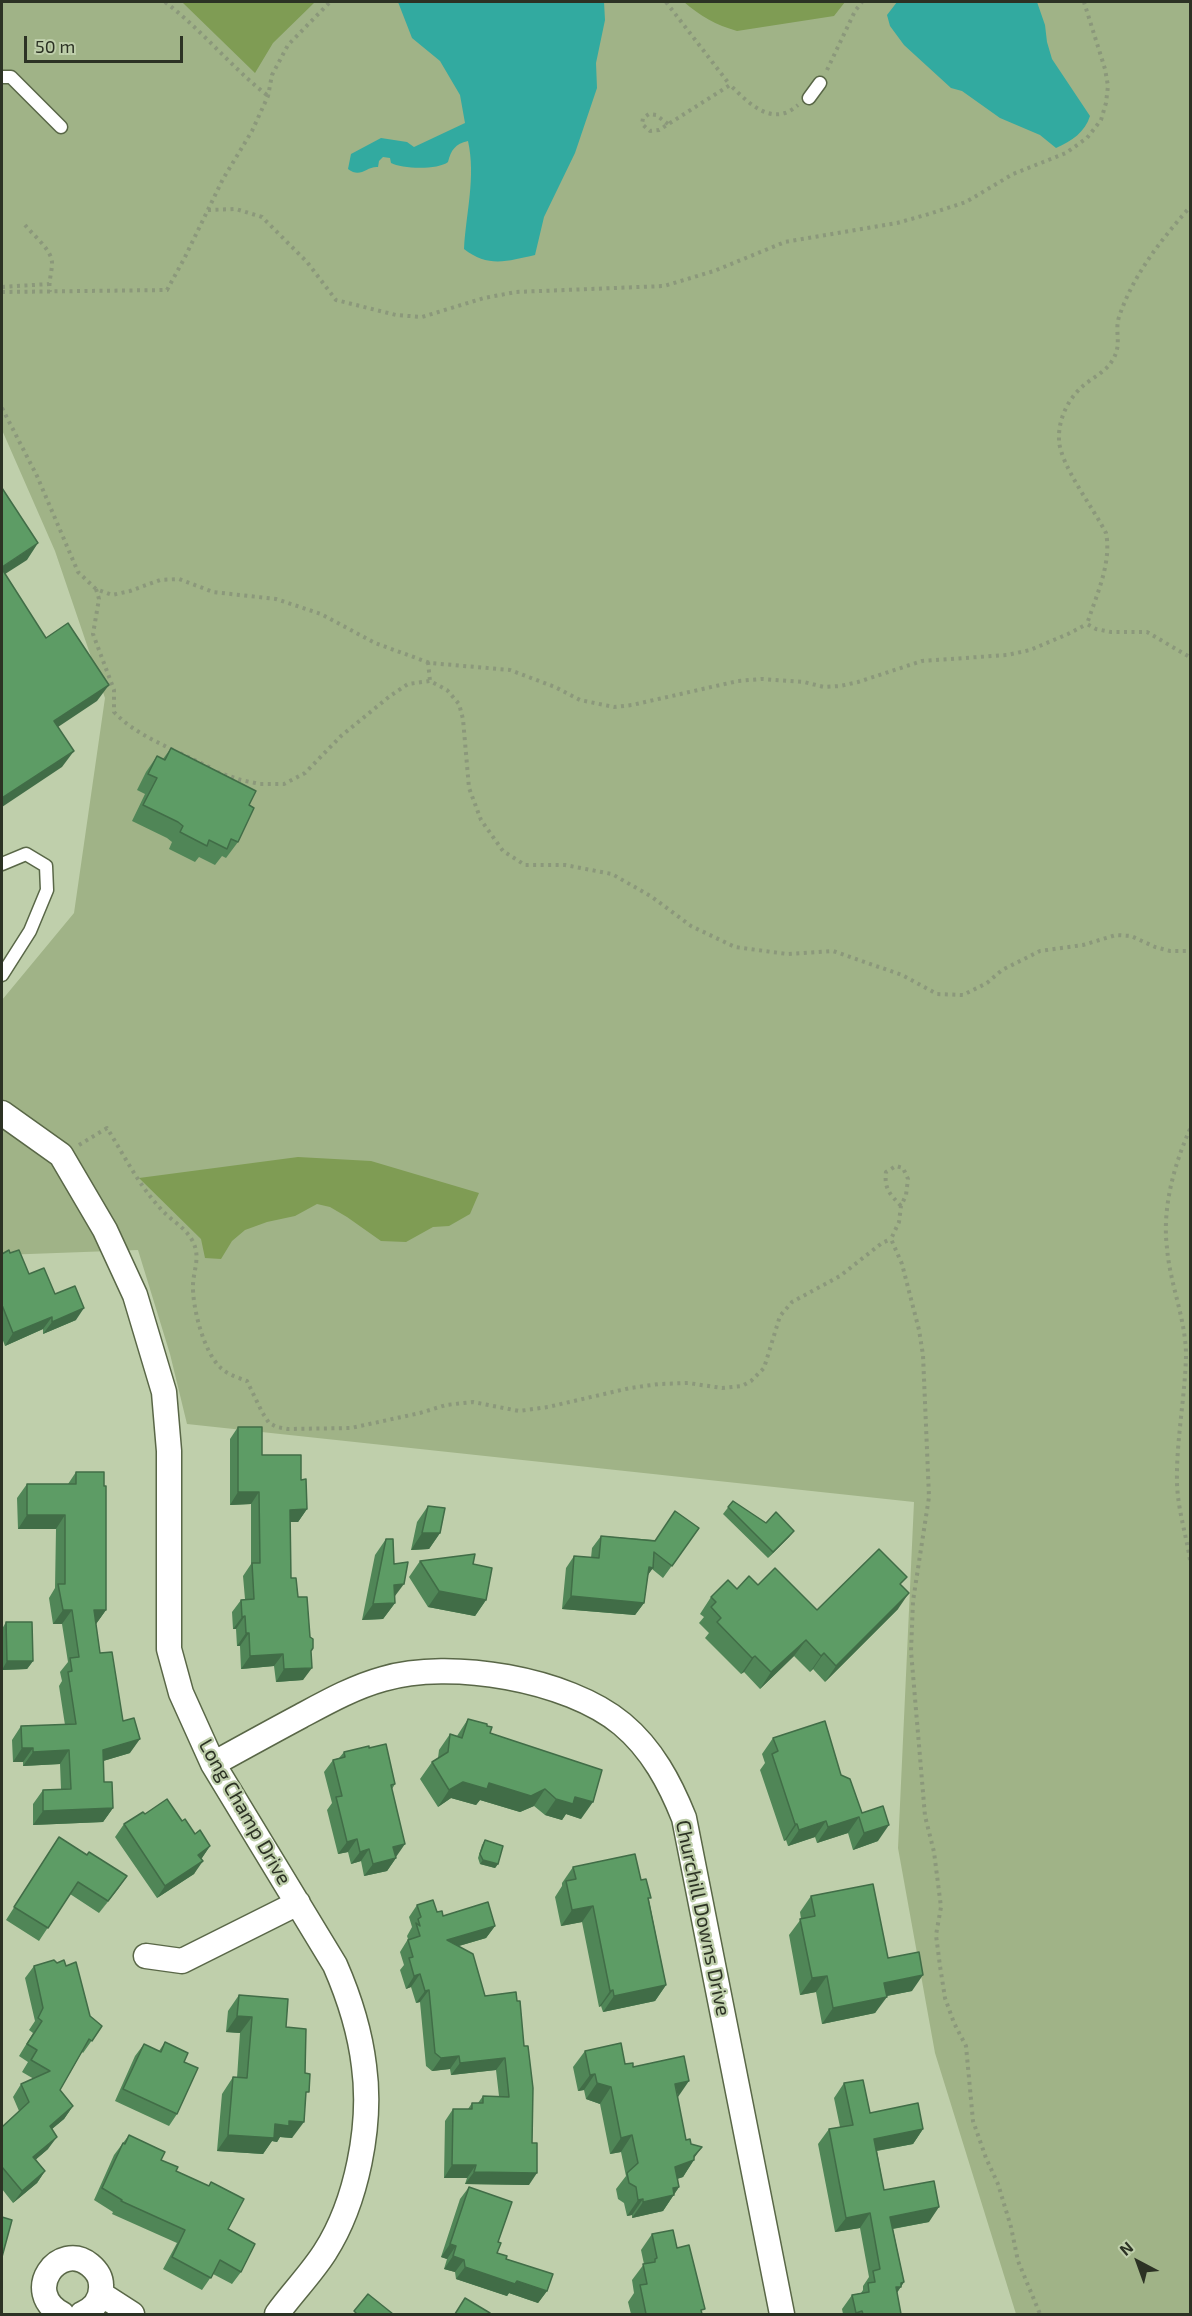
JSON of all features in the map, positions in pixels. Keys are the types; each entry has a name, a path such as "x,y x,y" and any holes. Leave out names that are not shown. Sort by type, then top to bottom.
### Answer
{"street":[{"name":"Long Champ Drive","path":"2,1113 61,1155 105,1230 135,1295 164,1392 169,1451 169,1649 181,1693 213,1764 334,1965 347,1994 364,2066 366,2098 360,2165 346,2209 325,2252 277,2314"},
{"name":"Churchill Downs Drive","path":"213,1764 356,1688 384,1678 418,1672 462,1672 525,1681 566,1693 604,1711 623,1725 662,1770 684,1818 782,2314"},
{"path":"146,1956 182,1961 298,1904"},
{"path":"62,2314 48,2303 44,2285 51,2268 59,2262 77,2259 86,2262 99,2275 101,2294 97,2303 82,2314"},
{"path":"101,2294 132,2314"}],"lane":[{"path":"2,77 11,77 61,127"},
{"path":"809,98 820,83"},
{"path":"2,864 26,854 46,866 47,890 30,931 2,975"}],"path":[{"path":"165,2 204,34 226,59 268,96"},
{"path":"2,292 167,290 238,152 252,131 268,96 272,75 288,45 330,2"},
{"path":"666,2 730,85 752,105 767,113 785,113 809,98"},
{"path":"820,83 855,11 862,2"},
{"path":"208,210 236,209 261,217 307,262 336,300 396,315 422,317 484,298 516,292 664,286 714,271 785,242 897,223 966,202 1013,174 1066,153 1087,138 1101,120 1106,103 1108,86 1105,69 1084,2"},
{"path":"668,124 656,115 649,114 643,118 642,124 650,131 659,130 730,85"},
{"path":"2,408 37,476 78,572 96,589 112,595 160,580 179,579 213,592 276,599 321,614 375,643 428,662 510,670 555,687 580,700 614,707 653,702 738,681 762,679 804,682 824,687 840,686 922,661 1007,655 1030,650 1087,624 1103,573 1108,542 1106,533 1062,455 1059,444 1061,423 1071,399 1113,361 1119,344 1118,320 1133,284 1161,241 1191,207"},
{"path":"25,225 36,240 47,248 52,260 50,292"},
{"path":"2,287 49,284"},
{"path":"96,589 99,599 93,634 114,690 114,712 125,724 144,735 218,772 260,784 284,784 305,773 341,736 390,696 408,684 430,681 447,690 459,704 463,719 469,788 481,820 503,851 525,865 565,865 612,874 652,897 691,926 735,947 787,954 833,951 902,975 937,994 963,995 987,983 1002,970 1041,951 1083,945 1116,935 1131,936 1170,951 1191,951"},
{"path":"1087,624 1096,629 1111,632 1147,632 1188,656"},
{"path":"428,662 430,681"},
{"path":"61,1155 107,1128 133,1174 159,1207 169,1218 183,1227 192,1239 198,1261 193,1285 195,1305 207,1349 223,1370 247,1381 269,1423 288,1429 351,1428 410,1416 446,1405 473,1402 519,1411 658,1384 688,1383 722,1388 742,1386 751,1381 764,1368 780,1317 792,1302 840,1275 882,1243 891,1239 899,1222 908,1179 903,1168 896,1166 886,1172 885,1183 902,1206"},
{"path":"1191,1129 1179,1154 1168,1200 1167,1222 1167,1248 1182,1317 1186,1354 1177,1482 1180,1515 1191,1560"},
{"path":"891,1239 902,1264 923,1355 929,1497 913,1601 911,1651 925,1816 934,1852 941,1907 936,1935 940,1966 945,1998 966,2046 973,2121 998,2184 1011,2226 1018,2261 1040,2314"}],"green space":[{"path":"2,2 1190,2 1190,2314 1016,2314 935,2053 898,1848 914,1502 187,1424 170,1354 138,1250 2,1255 2,1000 74,913 105,698 55,551 2,430"},
{"path":"182,2 315,2 273,43 255,73"},
{"path":"684,2 845,2 834,16 737,31 709,20"},
{"path":"298,1157 371,1161 479,1193 470,1214 449,1226 433,1227 406,1242 381,1241 330,1207 317,1204 295,1216 245,1230 232,1241 221,1259 205,1258 201,1239 139,1178"}],"water":[{"path":"398,2 604,2 605,20 596,63 597,88 575,153 544,217 535,255 507,261 490,261 481,259 464,249 471,182 468,141 454,148 448,162 443,165 420,168 403,166 391,163 390,158 383,157 378,167 356,173 348,169 351,154 381,138 407,142 414,147 465,123 460,95 440,61 412,38"},
{"path":"897,2 1037,2 1045,25 1052,59 1090,116 1085,127 1072,139 1056,148 1040,135 1000,118 962,91 951,88 904,45 890,26 887,15"}],"building":[{"path":"2,488 38,543 2,567"},
{"path":"2,569 46,638 68,623 109,685 54,721 74,751 2,798"},
{"path":"171,748 256,791 249,805 254,808 238,842 231,839 227,849 209,840 207,846 180,832 183,826 178,822 143,805 157,778 148,774 157,756 165,760"},
{"path":"9,1250 10,1253 19,1250 29,1274 44,1268 55,1294 75,1286 84,1308 52,1322 52,1317 13,1333 2,1305 2,1254"},
{"path":"238,1427 262,1427 262,1455 301,1455 301,1480 306,1479 307,1509 290,1510 291,1578 296,1578 298,1597 307,1597 310,1637 313,1639 312,1668 284,1669 283,1654 250,1656 249,1633 246,1633 245,1616 242,1617 241,1600 254,1599 252,1563 260,1563 259,1492 238,1492"},
{"path":"76,1472 104,1472 106,1610 94,1610 100,1653 112,1652 123,1721 134,1718 140,1739 103,1750 104,1782 112,1782 113,1808 43,1811 43,1790 71,1789 69,1750 33,1752 33,1748 22,1748 21,1726 76,1724 68,1672 72,1671 70,1658 79,1657 72,1610 63,1610 58,1584 65,1584 65,1515 27,1515 27,1484 76,1484"},
{"path":"733,1501 766,1523 776,1512 794,1531 773,1552 728,1507"},
{"path":"428,1506 445,1508 440,1533 422,1533"},
{"path":"675,1511 699,1528 672,1566 654,1552 653,1568 649,1567 644,1603 571,1596 574,1556 599,1558 601,1536 655,1541"},
{"path":"386,1539 393,1539 394,1564 408,1562 404,1584 394,1585 395,1603 373,1604"},
{"path":"879,1549 907,1577 900,1584 909,1593 836,1666 824,1653 821,1656 806,1640 771,1672 755,1656 752,1658 717,1622 721,1618 711,1607 716,1602 711,1597 728,1580 737,1589 749,1576 758,1585 775,1568 817,1610"},
{"path":"475,1554 473,1564 492,1568 486,1600 439,1591 420,1561"},
{"path":"6,1622 32,1622 33,1661 7,1661"},
{"path":"468,1719 492,1727 490,1733 602,1770 593,1802 575,1797 573,1804 556,1799 545,1789 531,1796 489,1783 487,1789 463,1782 449,1790 432,1762 448,1752 450,1734 462,1738"},
{"path":"825,1721 841,1775 850,1779 862,1813 883,1806 889,1825 864,1833 859,1817 828,1827 826,1821 799,1830 795,1824 772,1754 778,1751 773,1738"},
{"path":"386,1744 395,1784 391,1785 405,1844 393,1847 396,1858 373,1864 369,1849 360,1852 357,1839 347,1842 336,1797 342,1796 333,1760 345,1757 344,1752"},
{"path":"167,1799 182,1821 185,1819 195,1834 200,1830 210,1846 198,1855 203,1861 165,1886 124,1824 143,1812 145,1814"},
{"path":"59,1837 87,1855 89,1852 127,1876 108,1901 78,1882 48,1928 14,1907"},
{"path":"485,1840 503,1846 498,1864 483,1860 480,1854"},
{"path":"635,1854 641,1880 646,1879 651,1898 648,1898 666,1985 614,1996 613,1990 610,1991 593,1906 572,1910 566,1881 576,1879 573,1867"},
{"path":"873,1884 888,1958 919,1952 923,1975 884,1983 887,1997 833,2008 827,1976 812,1978 800,1919 815,1916 811,1896"},
{"path":"433,1900 437,1912 442,1911 443,1916 488,1902 495,1926 447,1940 473,1954 485,1996 516,1992 517,2001 520,2001 524,2046 528,2046 533,2088 532,2143 537,2143 537,2173 474,2172 476,2165 452,2165 453,2109 472,2109 472,2103 483,2103 483,2096 509,2097 505,2058 460,2063 459,2056 441,2058 435,2053 429,1990 425,1991 420,1974 414,1976 409,1958 413,1957 408,1940 420,1936 416,1923 420,1926 418,1919 421,1917 417,1905"},
{"path":"54,1960 57,1963 64,1960 66,1966 76,1962 90,2016 102,2026 92,2041 89,2039 60,2090 73,2106 50,2126 57,2137 33,2157 45,2171 22,2191 2,2167 2,2127 29,2102 21,2084 50,2071 31,2060 37,2050 27,2044 42,2021 38,2018 43,2008 34,1966"},
{"path":"239,1995 288,1999 286,2027 306,2029 305,2073 310,2074 304,2122 289,2121 289,2126 275,2124 274,2138 228,2135 233,2077 247,2078 252,2017 237,2016"},
{"path":"165,2042 188,2053 184,2062 198,2068 177,2114 123,2089 144,2044 161,2052"},
{"path":"621,2043 625,2064 633,2063 633,2067 684,2056 689,2081 675,2084 686,2140 690,2139 691,2144 702,2147 694,2156 694,2160 675,2167 679,2187 673,2188 674,2195 643,2202 643,2199 638,2200 636,2187 629,2183 627,2173 638,2163 632,2135 621,2138 611,2087 597,2083 595,2074 590,2075 585,2051"},
{"path":"863,2080 870,2113 918,2103 923,2129 874,2139 884,2190 934,2181 939,2207 890,2217 904,2282 901,2283 901,2287 896,2287 901,2314 863,2314 862,2311 856,2313 852,2295 869,2292 868,2283 875,2282 873,2271 880,2269 870,2213 846,2218 829,2129 853,2125 844,2083"},
{"path":"129,2135 165,2152 161,2160 178,2167 176,2171 209,2186 211,2182 244,2199 228,2229 255,2244 241,2272 220,2260 211,2278 172,2257 185,2230 121,2201 102,2188"},
{"path":"469,2187 512,2202 498,2242 501,2243 497,2253 507,2256 506,2259 553,2274 547,2291 517,2281 515,2284 465,2267 464,2260 453,2256 456,2246 450,2244"},
{"path":"2,2217 12,2220 2,2257"},
{"path":"673,2230 677,2248 689,2245 705,2309 701,2310 702,2314 646,2314 640,2285 647,2284 643,2264 655,2262 657,2258 652,2234"},
{"path":"368,2294 393,2314 355,2314 354,2311"},
{"path":"465,2298 490,2313 490,2314 455,2314"}]}
